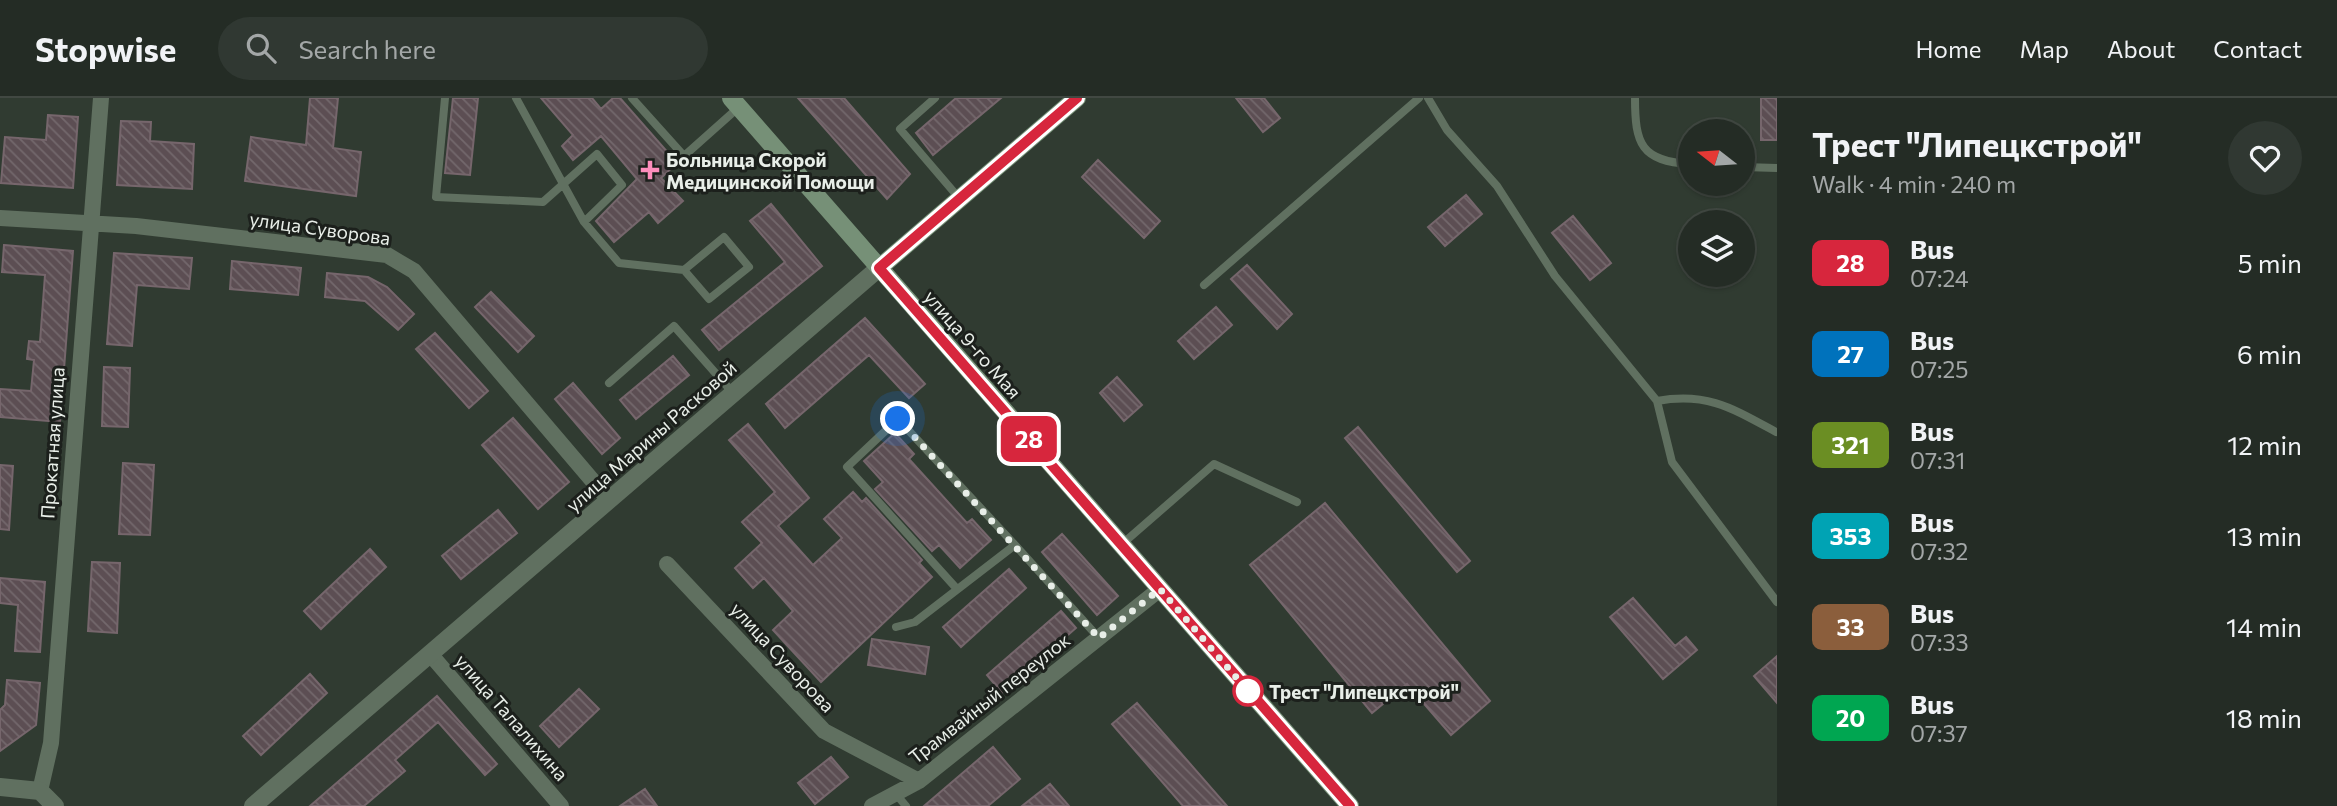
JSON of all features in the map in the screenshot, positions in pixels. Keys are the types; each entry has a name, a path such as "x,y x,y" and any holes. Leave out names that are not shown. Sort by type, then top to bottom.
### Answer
{"main road":[{"name":"улица Марины Расковой","path":"879,268 1077,98"},
{"name":"улица 9-го Мая","path":"735,103 1350,806"}],"street":[{"name":"Прокатная улица","path":"40,791 51,743 89,223 101,98"},
{"name":"улица Суворова","path":"0,218 89,223 387,255 414,271 609,500"},
{"name":"улица Марины Расковой","path":"253,806 879,268"},
{"name":"улица Суворова","path":"667,564 824,732 919,781"},
{"name":"Трамвайный переулок","path":"872,806 901,800 919,781 1160,589"},
{"name":"улица Талалихина","path":"431,655 561,806"},
{"path":"0,787 40,791 55,806"}],"lane":[{"path":"445,98 436,197 543,202 597,153 622,185 584,222"},
{"path":"516,98 584,222 619,263 684,270 709,299 749,267 724,237 684,270"},
{"path":"632,98 684,156 735,103"},
{"path":"935,98 900,129 959,198"},
{"path":"1204,285 1419,98"},
{"path":"1428,98 1447,130 1497,186 1555,276 1657,401 1672,462 1777,602"},
{"path":"1635,98 1635,131 1650,155 1678,163"},
{"path":"1755,167 1777,168"},
{"path":"609,383 674,326 733,393"},
{"path":"1657,401 1686,396 1706,398 1737,410 1776,432"},
{"path":"957,589 847,467 888,425 898,419 1099,638"},
{"path":"1121,545 1214,464 1297,502"},
{"path":"896,627 915,622 1015,545"}],"building":[{"path":"310,98 338,98 333,148 361,152 356,196 245,181 251,137 306,145"},
{"path":"453,98 478,98 470,175 445,173"},
{"name":"Больница Скорой Медицинской Помощи","path":"541,98 592,98 601,109 613,98 620,98 677,163 661,178 683,201 658,223 649,212 614,242 596,221 637,179 601,136 573,160 562,146 573,135"},
{"path":"798,98 844,98 910,174 887,199"},
{"path":"956,98 1001,98 933,155 916,133"},
{"path":"1236,98 1264,98 1280,118 1263,132"},
{"path":"1761,98 1777,98 1777,140 1761,140"},
{"path":"48,115 78,117 73,188 1,183 5,137 46,140"},
{"path":"121,121 151,122 150,141 194,144 192,189 117,185"},
{"path":"1098,160 1160,221 1144,238 1082,177"},
{"path":"1466,195 1482,214 1445,246 1428,227"},
{"path":"771,204 822,266 719,350 702,330 785,262 750,221"},
{"path":"1573,216 1611,263 1590,280 1552,233"},
{"path":"4,245 73,251 60,422 0,417 0,389 31,391 34,360 27,359 29,341 40,342 45,275 2,272"},
{"path":"114,253 192,258 189,289 137,285 132,346 107,344"},
{"path":"232,261 301,268 298,295 230,289"},
{"path":"1247,265 1292,314 1277,329 1231,279"},
{"path":"327,273 368,277 387,287 414,314 398,330 365,301 325,297"},
{"path":"491,292 534,336 518,352 475,307"},
{"path":"1216,307 1232,325 1194,359 1178,341"},
{"path":"865,318 925,384 909,398 869,355 785,428 766,404"},
{"path":"435,333 488,391 469,408 416,349"},
{"path":"673,356 689,375 636,419 620,400"},
{"path":"104,367 130,368 128,427 102,426"},
{"path":"1117,377 1142,405 1124,421 1100,393"},
{"path":"573,383 620,438 602,454 555,399"},
{"path":"513,418 569,482 538,509 482,445"},
{"path":"748,424 809,498 778,526 813,565 842,538 824,519 853,492 862,502 866,498 922,560 919,563 932,577 821,682 773,630 793,611 764,578 753,588 735,568 762,543 742,522 775,492 729,440"},
{"path":"1358,427 1470,561 1457,572 1345,438"},
{"path":"895,433 914,454 909,459 967,523 972,519 991,540 960,568 939,545 932,551 875,489 883,482 864,461"},
{"path":"123,463 154,465 150,535 119,534"},
{"path":"0,465 13,466 9,530 0,529"},
{"path":"1325,503 1490,701 1451,735 1407,684 1372,713 1250,565"},
{"path":"498,510 517,533 461,579 442,556"},
{"path":"1062,534 1118,596 1097,615 1042,552"},
{"path":"370,549 386,567 321,629 304,611"},
{"path":"92,562 120,563 117,633 88,631"},
{"path":"1009,569 1026,588 961,647 943,627"},
{"path":"0,578 45,582 40,652 15,651 18,605 0,603"},
{"path":"1633,598 1675,646 1686,637 1697,650 1663,679 1610,617"},
{"path":"1061,611 1076,628 1002,693 987,675"},
{"path":"872,639 929,647 925,674 868,665"},
{"path":"1777,656 1777,703 1754,676"},
{"path":"310,674 327,693 261,755 243,736"},
{"path":"7,680 40,683 36,725 0,751 0,710 5,705"},
{"path":"579,689 599,709 559,747 540,726"},
{"path":"437,696 497,764 485,775 438,722 395,760 405,771 364,806 310,806"},
{"path":"1137,703 1227,806 1183,806 1112,724"},
{"path":"993,747 1020,779 988,806 924,806"},
{"path":"831,757 848,777 815,804 798,783"},
{"path":"1050,784 1069,806 1022,806"},
{"path":"645,789 657,806 620,806"}],"bus line":[{"name":"28","path":"1077,98 879,268 1350,806"}],"place":[{"name":"Больница Скорой Медицинской Помощи","path":"650,170"},
{"name":"Трест \"Липецкстрой\"","path":"1248,691"}],"route":[{"path":"898,419 1099,638 1160,589 1249,693 1248,691"}]}
